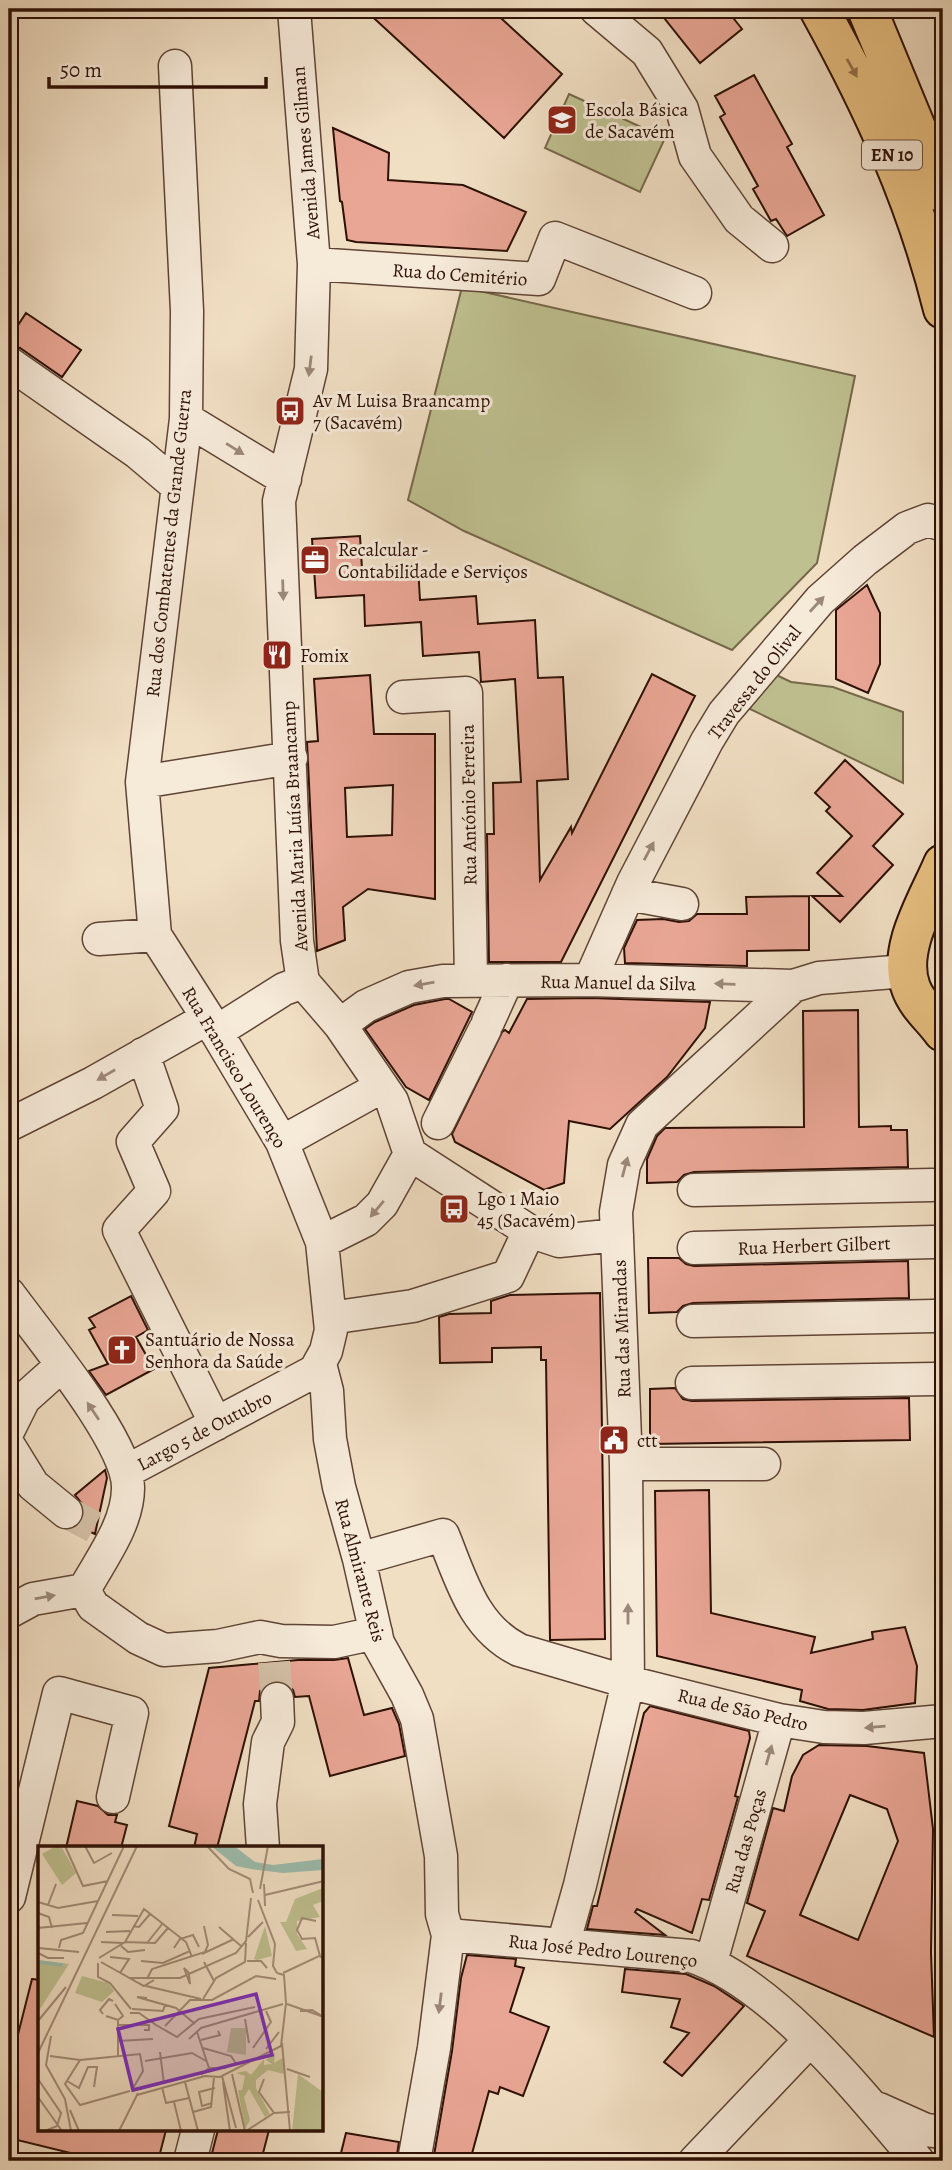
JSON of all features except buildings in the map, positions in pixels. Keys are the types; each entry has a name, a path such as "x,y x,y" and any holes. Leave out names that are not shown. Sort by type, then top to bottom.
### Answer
{"main road":[{"name":"EN 10","path":"818,9 859,81 901,174 932,266 943,309"},
{"name":"EN 10","path":"867,9 943,193"},
{"path":"939,1023 919,1004 906,971 910,941 943,864"}],"street":[{"name":"Avenida James Gilman","path":"294,9 314,264 314,298"},
{"path":"596,9 647,52 682,109 695,156 739,219 772,246"},
{"name":"Rua dos Combatentes da Grande Guerra","path":"155,935 142,782 186,419 187,311 175,65"},
{"name":"Rua do Cemitério","path":"314,264 539,279 555,238 695,293"},
{"name":"Avenida Maria Luísa Braancamp","path":"303,982 297,941 279,501 311,369 314,298"},
{"path":"9,362 138,453 177,486"},
{"path":"186,419 285,480"},
{"name":"Travessa do Olival","path":"590,980 628,894 707,740 724,713 820,600 865,560 907,528 928,520 943,525"},
{"name":"Rua António Ferreira","path":"403,697 466,693 471,981"},
{"path":"142,782 291,758"},
{"path":"628,894 682,904"},
{"path":"99,939 155,935"},
{"name":"Rua Francisco Lourenço","path":"155,935 282,1142 323,1242 331,1330 327,1351 320,1364"},
{"name":"Rua Manuel da Silva","path":"340,1025 366,1006 409,987 443,981 590,980 793,986 820,978 906,971"},
{"path":"323,1242 366,1220 382,1204 437,1125 507,980"},
{"path":"9,1125 144,1054 303,982 340,1025 392,1101 414,1157 528,1231 559,1241 617,1235"},
{"name":"Rua das Mirandas","path":"562,1945 580,1885 628,1682 626,1464 616,1212 624,1164 642,1125 793,986"},
{"path":"144,1054 162,1109 132,1142 154,1191 119,1230 216,1424"},
{"path":"282,1142 381,1087"},
{"path":"694,1190 932,1185"},
{"path":"330,1318 413,1306 508,1276 528,1231"},
{"name":"Rua Herbert Gilbert","path":"694,1248 933,1242"},
{"path":"9,1294 110,1436 127,1471"},
{"path":"693,1321 934,1316"},
{"name":"Largo 5 de Outubro","path":"84,1590 106,1532 120,1527 129,1490 127,1471 314,1371 320,1364"},
{"name":"Rua Almirante Reis","path":"320,1364 327,1391 330,1439 339,1487 378,1643 417,1719 441,1856 442,1914 448,1935 434,2048 414,2161"},
{"path":"9,1429 24,1398 62,1365"},
{"path":"692,1383 935,1378"},
{"path":"9,1446 33,1485 66,1512"},
{"path":"626,1464 764,1464"},
{"name":"Rua de São Pedro","path":"359,1559 443,1535 476,1614 504,1643 519,1650 628,1682 779,1720 824,1727 864,1728 943,1721"},
{"path":"9,1612 33,1599 84,1590 93,1606 138,1638 164,1650 196,1648 260,1637 273,1651 376,1633"},
{"path":"9,1897 59,1693 132,1713 113,1797"},
{"path":"263,1846 260,1804 268,1742 278,1722 277,1699"},
{"name":"Rua das Poças","path":"711,1962 779,1720"},
{"name":"Rua José Pedro Lourenço","path":"448,1935 691,1956 711,1962 779,2009 870,2105 918,2161"},
{"path":"695,2161 809,2041"},
{"name":"Rua José Pedro Lourenço","path":"870,2105 926,2130 943,2132"},
{"path":"190,2161 197,2132"}],"green space":[{"path":"569,94 665,138 640,192 545,148"},
{"path":"462,287 855,376 817,563 732,650 464,531 408,500"},
{"path":"770,672 791,682 833,687 903,712 903,783 748,708"}],"tunnel":[{"path":"66,1512 98,1529"},
{"path":"274,1662 277,1699"}],"place":[{"name":"Escola Básica de Sacavém","path":"562,120"},
{"name":"Av M Luisa Braancamp 7 (Sacavém)","path":"290,411"},
{"name":"Recalcular - Contabilidade e Serviços","path":"315,560"},
{"name":"Fomix","path":"277,655"},
{"name":"Lgo 1 Maio 45 (Sacavém)","path":"454,1209"},
{"name":"Santuário de Nossa Senhora da Saúde","path":"122,1350"},
{"name":"ctt","path":"614,1440"}]}
